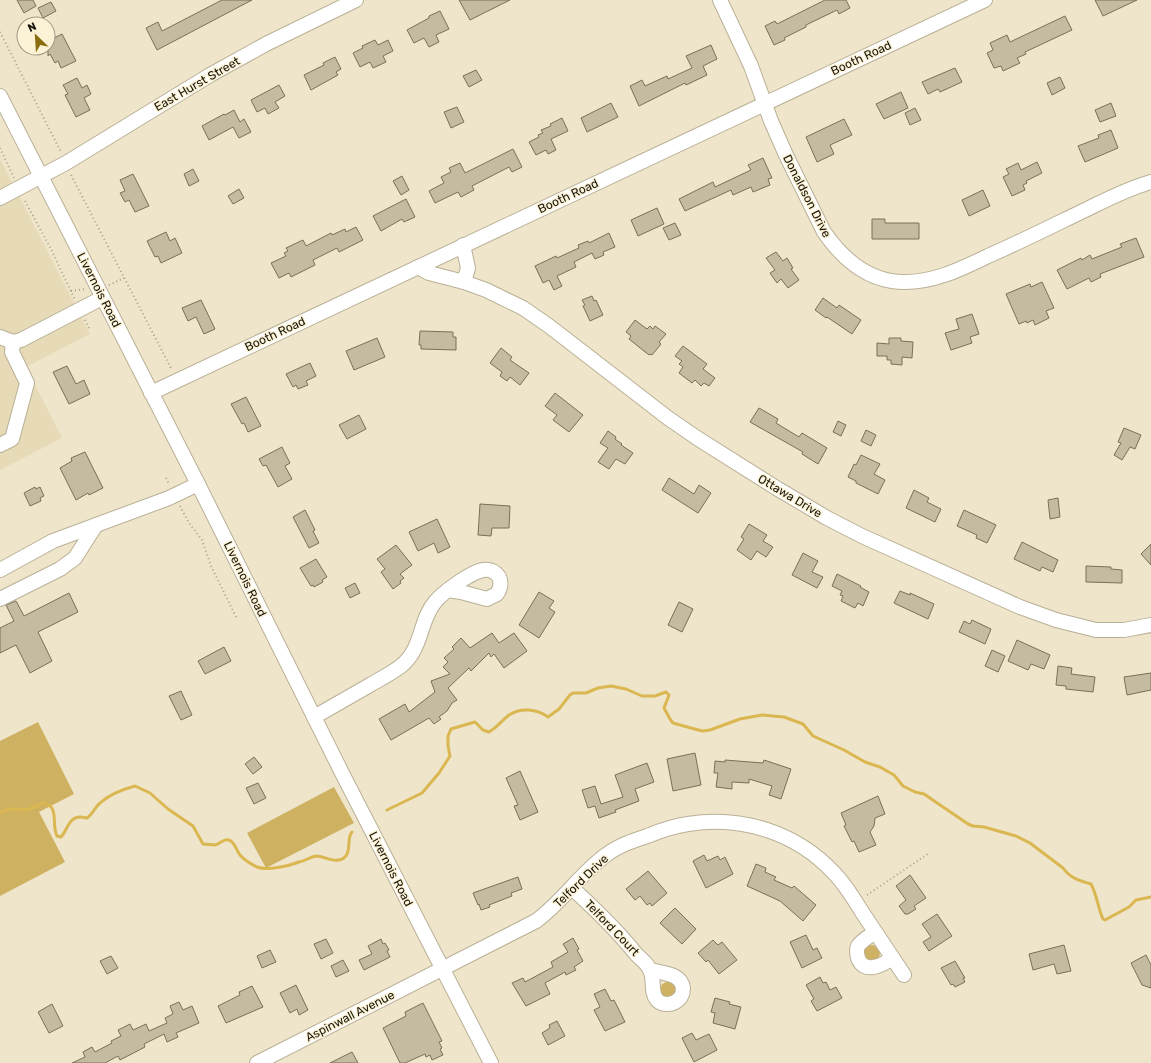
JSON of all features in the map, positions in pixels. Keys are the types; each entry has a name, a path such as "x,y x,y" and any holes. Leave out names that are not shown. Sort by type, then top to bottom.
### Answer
{"street":[{"name":"East Hurst Street","path":"0,198 70,160 210,75 266,44 356,0"},
{"name":"Donaldson Drive","path":"720,0 752,66 771,121 820,226 831,243 854,266 874,276 902,282 918,281 947,274 989,256 1121,192 1151,182"},
{"name":"Booth Road","path":"151,393 985,0"},
{"name":"Livernois Road","path":"0,98 105,292 151,393 491,1063"},
{"path":"463,245 468,268 464,282"},
{"name":"Ottawa Drive","path":"418,267 429,273 464,282 502,296 528,311 668,418 697,438 778,489 827,518 862,536 1013,604 1075,626 1102,630 1124,630 1151,624"},
{"path":"0,445 12,439 27,383 6,340 21,340 105,292"},
{"path":"0,570 53,541 175,495 198,484"},
{"path":"0,599 60,569 74,558 96,525"},
{"path":"0,560 36,543 53,541"},
{"path":"314,716 394,671 407,660 417,646 432,606 440,596 448,590"},
{"name":"Telford Drive","path":"442,968 536,921 547,913 593,866 606,855 630,842 663,830 687,824 713,821 741,823 771,831 801,845 816,856 833,871 842,882 904,975"},
{"name":"Telford Court","path":"572,888 613,927 650,970"},
{"path":"875,932 858,946 857,950 859,961 866,967 874,968 881,966 892,958"},
{"name":"Aspinwall Avenue","path":"257,1063 442,968"}],"path":[{"path":"0,32 64,157"},
{"path":"0,148 15,180"},
{"path":"68,169 174,375"},
{"path":"25,201 76,302"},
{"path":"105,292 124,278"},
{"path":"71,291 82,289"},
{"path":"84,318 89,328"},
{"path":"166,478 189,523 202,540 211,566 237,619"},
{"path":"867,895 929,853"}],"shaded area":[{"path":"0,159 90,334 26,367 62,438 0,470"},
{"path":"38,722 74,794 39,812 65,862 0,896 0,741"},
{"path":"334,787 354,823 266,868 247,833"},
{"path":"872,945 878,947 880,953 878,959 872,961 866,959 864,953 866,947"},
{"path":"668,982 674,984 676,990 674,996 668,998 662,996 660,990 662,984"}],"building":[{"path":"17,0 33,0 36,6 24,13"},
{"path":"222,0 252,0 157,50 146,28 158,22 162,31"},
{"path":"459,0 510,0 470,20"},
{"path":"825,0 846,0 850,8 839,14 837,10 806,25 806,27 774,45 765,26 775,21 777,24"},
{"path":"1095,0 1137,0 1103,16"},
{"path":"51,2 56,11 47,16 42,16 38,8"},
{"path":"440,11 449,29 436,35 439,42 429,47 424,38 414,43 407,30"},
{"path":"1065,16 1072,30 1025,52 1026,54 1017,58 1020,63 1003,71 1001,66 994,68 987,53 993,50 990,43 1007,35 1010,42"},
{"path":"62,34 76,61 61,68 58,61 55,63 51,56 56,56 56,37"},
{"path":"375,40 378,45 388,40 393,51 383,56 386,62 373,68 370,62 360,67 353,53 363,48 362,46"},
{"path":"711,45 717,59 703,66 707,75 686,85 685,83 639,106 630,86 642,80 645,86 667,76 668,79 692,68 686,56"},
{"path":"335,57 341,69 336,72 338,75 311,90 304,75 324,65 323,63"},
{"path":"955,68 962,82 940,92 938,89 928,94 922,82"},
{"path":"476,70 482,80 469,87 463,76"},
{"path":"1060,77 1065,88 1052,95 1047,83"},
{"path":"77,78 82,88 87,85 91,94 84,98 90,110 76,117 65,95 68,94 63,85"},
{"path":"279,85 285,96 275,102 279,108 268,114 265,108 257,112 251,100"},
{"path":"901,92 908,108 884,119 876,104"},
{"path":"611,103 618,117 587,132 581,118"},
{"path":"1111,103 1116,116 1100,122 1095,110"},
{"path":"457,107 464,122 451,128 444,112"},
{"path":"915,108 921,120 910,125 905,113"},
{"path":"234,110 240,122 244,119 251,132 239,138 233,127 209,140 202,126"},
{"path":"562,118 568,131 551,139 556,150 548,154 546,150 536,155 529,142 539,137 538,135 543,133 541,130 551,126 550,124"},
{"path":"844,119 852,135 830,145 834,154 817,162 806,137"},
{"path":"1111,130 1118,148 1085,162 1078,146 1099,138 1098,135"},
{"path":"513,149 522,167 512,172 509,167 472,186 474,190 461,197 458,192 435,203 429,191 444,183 441,177 451,172 449,168 460,163 465,173"},
{"path":"763,158 772,178 768,179 770,185 753,192 751,187 733,195 731,190 685,211 679,199 713,182 715,187 751,170 748,165"},
{"path":"1037,162 1042,173 1026,181 1027,183 1023,185 1025,190 1012,196 1003,177 1009,174 1006,169 1018,163 1021,170"},
{"path":"193,169 199,181 189,186 184,174"},
{"path":"133,174 149,206 135,212 129,200 125,202 120,193 125,191 120,180"},
{"path":"402,176 409,190 401,195 393,181"},
{"path":"239,189 244,198 233,204 228,196"},
{"path":"983,190 990,206 969,216 962,200"},
{"path":"406,199 415,217 404,222 402,219 381,231 373,216"},
{"path":"657,208 664,224 638,236 631,220"},
{"path":"872,219 885,219 885,223 919,223 919,239 872,239"},
{"path":"675,223 681,235 669,240 663,228"},
{"path":"356,227 363,240 339,252 337,248 313,260 315,265 291,277 289,273 279,278 271,263 286,256 284,253 288,251 286,248 303,240 306,246 331,233 332,235 345,229 346,232"},
{"path":"166,232 170,241 175,238 182,253 161,263 158,256 155,257 147,241"},
{"path":"609,233 615,247 603,252 604,255 595,259 592,253 574,262 576,267 557,276 562,286 554,290 549,280 543,283 535,266 556,256 557,258 579,248 578,245 588,241 589,243"},
{"path":"1136,238 1144,257 1100,274 1101,277 1091,282 1089,278 1067,289 1057,270 1081,258 1082,260 1090,255 1092,259 1122,247 1120,244"},
{"path":"776,252 783,261 787,258 793,268 791,269 799,280 788,288 781,279 777,283 770,273 775,270 766,258"},
{"path":"1042,282 1054,308 1046,311 1049,318 1035,325 1033,320 1027,323 1026,321 1019,324 1006,294 1030,284 1031,287"},
{"path":"592,296 594,301 596,300 603,315 590,321 583,306 585,305 582,300"},
{"path":"823,298 837,308 839,305 861,320 852,334 815,310"},
{"path":"201,300 215,329 204,334 196,317 188,321 182,308"},
{"path":"972,314 979,334 970,337 972,343 951,350 945,333 959,329 956,319"},
{"path":"635,320 647,329 650,326 653,329 655,326 666,334 659,342 661,344 652,355 649,355 629,339 631,336 626,332"},
{"path":"420,331 453,332 453,337 456,337 456,350 421,349 421,345 419,345"},
{"path":"377,338 385,357 354,370 346,351"},
{"path":"889,338 901,338 901,341 913,342 912,358 902,357 902,365 891,364 891,360 887,360 887,356 877,356 877,343 889,344"},
{"path":"683,346 707,364 703,369 715,378 709,386 704,383 701,386 695,380 692,383 679,373 683,367 679,364 682,361 675,356"},
{"path":"501,348 512,357 510,360 529,373 520,385 510,377 507,381 500,376 502,372 490,363"},
{"path":"310,363 316,376 306,381 308,385 298,389 296,385 293,387 286,374"},
{"path":"67,366 76,384 84,380 90,394 69,404 53,372"},
{"path":"555,393 583,415 569,432 553,420 557,415 545,406"},
{"path":"246,397 261,426 248,432 244,423 242,424 231,404"},
{"path":"759,408 778,419 776,423 799,437 802,433 827,448 818,464 802,454 803,452 750,422"},
{"path":"359,415 366,429 347,439 339,425"},
{"path":"838,421 846,425 841,436 833,432"},
{"path":"1124,428 1141,435 1135,449 1130,447 1122,460 1114,455 1121,443 1118,442"},
{"path":"866,430 876,435 871,446 861,441"},
{"path":"608,431 616,437 615,439 622,444 621,445 633,453 625,464 616,459 609,469 598,462 608,448 600,443"},
{"path":"282,447 290,463 285,466 292,479 278,487 266,465 263,466 259,459"},
{"path":"85,452 103,488 89,495 88,493 76,500 60,468 72,461 71,458"},
{"path":"861,455 880,464 874,474 885,480 878,494 856,483 856,481 848,477 854,464 856,465"},
{"path":"669,478 694,494 699,485 711,493 698,513 662,490"},
{"path":"35,487 36,489 40,487 44,496 40,498 41,501 30,506 24,493"},
{"path":"914,490 929,498 927,502 941,509 935,522 906,508"},
{"path":"1058,498 1060,517 1050,519 1048,500"},
{"path":"480,504 510,506 509,528 492,528 491,536 478,535"},
{"path":"305,510 315,530 313,531 319,543 309,548 293,517"},
{"path":"964,510 996,525 987,543 976,538 977,535 957,526"},
{"path":"437,519 450,547 438,553 434,543 418,551 409,532"},
{"path":"749,524 767,535 763,541 773,547 766,557 757,551 751,560 737,550 744,539 741,537"},
{"path":"1022,542 1058,560 1053,572 1042,567 1040,571 1014,559"},
{"path":"1151,544 1151,565 1141,554"},
{"path":"396,545 412,565 400,574 404,578 400,581 401,583 393,589 381,572 385,569 377,559"},
{"path":"803,553 818,561 812,572 823,577 817,588 792,575"},
{"path":"316,559 327,577 322,580 323,582 314,587 313,585 311,586 300,568"},
{"path":"1086,566 1111,567 1111,569 1122,570 1122,583 1086,582"},
{"path":"837,574 861,586 860,587 869,592 863,606 858,603 855,608 841,601 843,596 840,595 842,591 832,586"},
{"path":"355,583 360,593 350,598 345,588"},
{"path":"900,591 910,595 910,593 934,604 928,619 894,603"},
{"path":"539,592 554,601 549,608 555,612 539,638 519,625"},
{"path":"69,593 78,612 38,632 52,661 30,673 16,645 0,653 0,628 14,621 6,605 16,601 24,616"},
{"path":"679,602 693,609 682,632 668,625"},
{"path":"972,620 991,629 985,644 959,632 964,621 970,624"},
{"path":"492,633 499,643 514,633 527,651 504,668 494,654 491,657 489,653 471,671 469,668 448,688 457,700 452,703 447,711 439,717 441,719 434,724 429,718 391,740 379,719 405,704 409,712 435,692 431,681 450,674 443,667 448,662 444,658 454,649 452,647 461,638 470,648"},
{"path":"1017,640 1050,655 1044,669 1031,664 1028,670 1008,661"},
{"path":"224,647 231,661 205,674 198,661"},
{"path":"992,650 1005,656 998,672 985,666"},
{"path":"1058,666 1072,668 1071,674 1095,677 1093,692 1066,689 1066,686 1056,685"},
{"path":"1151,673 1151,690 1127,695 1124,677"},
{"path":"181,691 192,715 181,720 169,696"},
{"path":"695,753 701,785 673,791 667,759"},
{"path":"254,757 262,767 253,774 245,764"},
{"path":"725,760 763,763 764,760 791,769 781,799 769,795 772,786 749,779 749,783 732,782 732,789 716,787 718,773 714,773 715,761 725,762"},
{"path":"647,763 654,782 635,789 639,801 599,818 595,806 588,808 582,790 595,786 601,804 623,797 615,775"},
{"path":"520,771 538,812 520,820 514,806 518,805 506,778"},
{"path":"258,783 266,798 254,804 246,788"},
{"path":"878,796 885,814 875,818 874,826 870,832 876,845 859,852 844,826 846,825 841,813"},
{"path":"704,855 707,861 718,856 720,860 725,857 733,874 706,888 693,861"},
{"path":"756,864 766,868 765,872 776,877 774,880 792,888 794,886 816,905 803,921 780,901 747,886"},
{"path":"648,871 667,893 652,906 650,903 647,905 640,896 635,900 626,889"},
{"path":"910,875 926,898 914,906 916,909 908,914 905,914 899,906 906,900 896,886"},
{"path":"518,877 522,889 511,893 512,896 489,905 490,907 481,910 473,893"},
{"path":"675,908 696,929 682,944 660,923"},
{"path":"937,914 952,936 929,951 923,942 931,937 922,924"},
{"path":"806,935 813,950 817,948 822,958 802,968 790,942"},
{"path":"573,938 583,961 574,967 576,970 566,975 565,972 545,983 550,994 526,1006 512,983 523,978 525,982 553,967 551,962 568,952 563,944"},
{"path":"326,939 333,953 321,959 314,944"},
{"path":"381,939 383,944 385,943 389,950 387,951 390,957 364,970 359,960 372,954 368,946"},
{"path":"713,940 718,945 722,942 737,960 719,974 708,960 706,962 698,953"},
{"path":"1064,945 1071,971 1057,974 1054,964 1033,970 1029,954"},
{"path":"270,950 276,962 262,968 257,956"},
{"path":"1146,955 1151,965 1151,988 1142,985 1131,963"},
{"path":"111,956 118,968 107,974 100,961"},
{"path":"343,960 349,971 336,977 331,966"},
{"path":"955,961 965,978 963,978 965,982 955,987 953,984 951,985 941,968"},
{"path":"820,977 823,983 826,982 830,990 836,987 842,998 817,1011 811,1001 814,999 806,985"},
{"path":"296,985 308,1010 299,1015 297,1009 290,1013 280,993"},
{"path":"252,986 263,1007 226,1023 218,1006 240,995 239,992"},
{"path":"605,989 611,1001 614,1000 625,1022 605,1031 594,1010 600,1007 594,994"},
{"path":"715,998 741,1007 735,1029 713,1023 715,1013 711,1012"},
{"path":"179,1002 183,1010 192,1006 199,1023 176,1033 178,1037 167,1042 164,1034 144,1044 145,1047 120,1060 118,1056 105,1063 72,1063 85,1057 83,1052 92,1047 95,1052 112,1043 111,1041 121,1036 118,1030 130,1024 133,1030 146,1024 149,1031 167,1023 165,1018 173,1014 170,1006"},
{"path":"423,1003 442,1041 439,1042 443,1055 432,1060 430,1055 426,1057 425,1054 405,1063 400,1063 383,1028 406,1016 405,1012"},
{"path":"52,1004 63,1026 49,1033 38,1012"},
{"path":"557,1021 565,1036 548,1045 542,1033 550,1028 549,1025"},
{"path":"692,1033 696,1040 709,1034 717,1050 694,1062 682,1038"},
{"path":"352,1052 358,1063 330,1063"}],"waterway":[{"path":"387,810 422,793 439,773 450,756 448,736 451,729 475,722 483,730 489,732 509,715 514,712 524,710 539,712 548,717 559,709 573,693 586,693 598,688 611,686 626,689 642,696 655,696 666,692 669,695 664,708 673,723 702,731 710,730 740,719 762,715 784,717 803,724 813,736 844,750 865,762 880,767 894,775 903,786 915,792 924,794 968,824 1016,836 1030,843 1063,868 1072,877 1091,884 1101,915 1105,920 1129,907 1136,900 1151,897"},
{"path":"0,813 10,809 25,810 44,803 52,808 54,812 55,832 57,836 61,837 71,821 77,817 87,818 98,805 108,797 135,786 150,793 168,809 193,826 203,844 215,845 225,840 229,840 233,842 240,855 257,867 261,868 278,868 316,856 335,860 342,859 347,854 349,848 349,838 352,832"}]}
